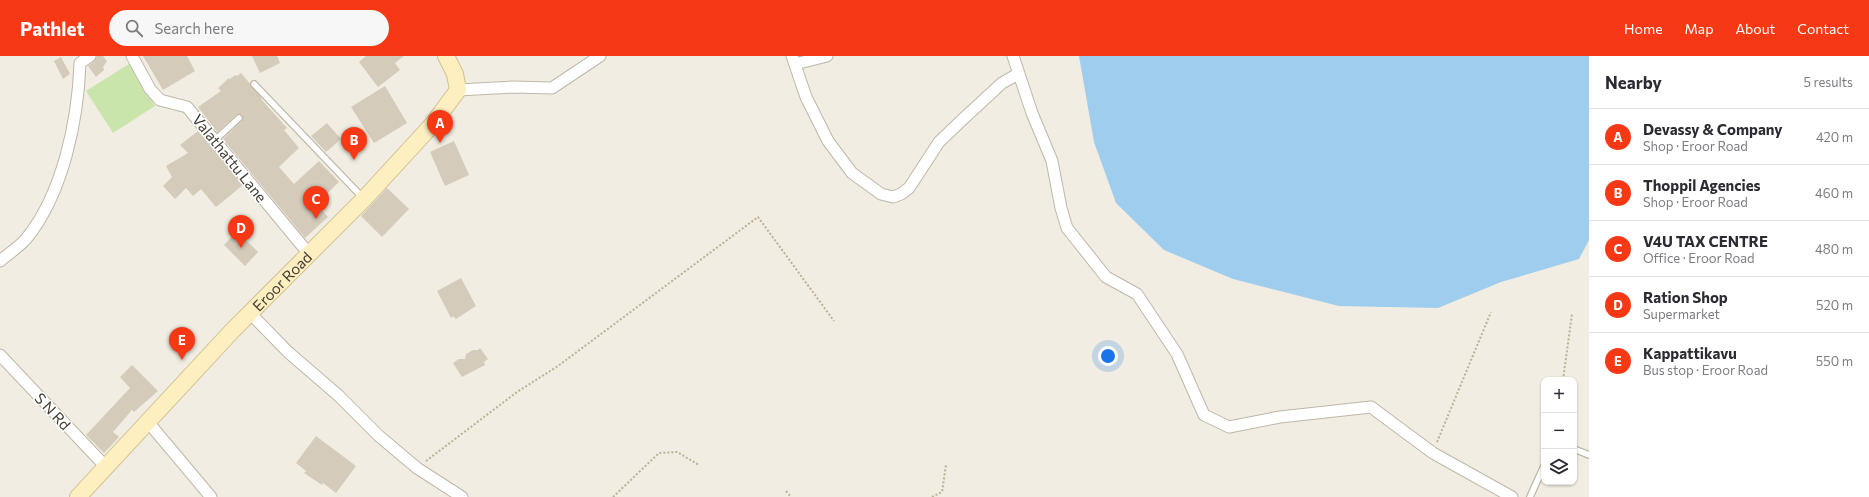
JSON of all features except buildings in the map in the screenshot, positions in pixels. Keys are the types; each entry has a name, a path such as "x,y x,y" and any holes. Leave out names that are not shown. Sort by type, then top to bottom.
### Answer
{"main road":[{"path":"446,56 455,74 458,90"},
{"name":"Eroor Road","path":"78,497 250,313 364,199 432,125 458,90"}],"street":[{"path":"0,260 26,240 56,187 73,126 78,59 90,56"},
{"name":"Valathattu Lane","path":"132,56 150,89 160,100 187,107 308,254"},
{"path":"458,90 513,87 552,88 600,56"},
{"path":"827,56 794,60 806,97 828,141 852,173 882,194 892,197 901,194 909,188 939,142 1002,83 1018,74"},
{"path":"1013,56 1032,113 1052,161 1060,208 1067,228 1106,277 1137,294 1177,354 1204,415 1229,427 1280,417 1371,407 1433,452 1512,497"},
{"path":"250,313 288,352 339,396 379,436 418,468 462,497"},
{"name":"S N Rd","path":"0,355 106,467"},
{"path":"148,422 211,497"}],"lane":[{"path":"254,84 364,199"},
{"path":"215,140 239,118"},
{"path":"1577,450 1589,455"},
{"path":"1530,497 1541,473"}],"path":[{"path":"418,468 517,392 558,366 758,217 834,321"},
{"path":"1433,452 1491,312"},
{"path":"1564,377 1572,314"},
{"path":"613,497 659,453 677,452 699,465"},
{"path":"932,497 942,492 946,465"},
{"path":"786,491 791,497"}],"green space":[{"path":"129,64 155,106 113,133 86,91"}],"water":[{"path":"1079,56 1589,56 1589,240 1579,259 1501,282 1438,308 1339,306 1233,279 1164,250 1116,203 1094,142"}],"place":[{"name":"Devassy & Company","path":"440,143"},
{"name":"Thoppil Agencies","path":"354,160"},
{"name":"V4U TAX CENTRE","path":"316,219"},
{"name":"Ration Shop","path":"241,248"},
{"name":"Kappattikavu","path":"182,360"}]}
